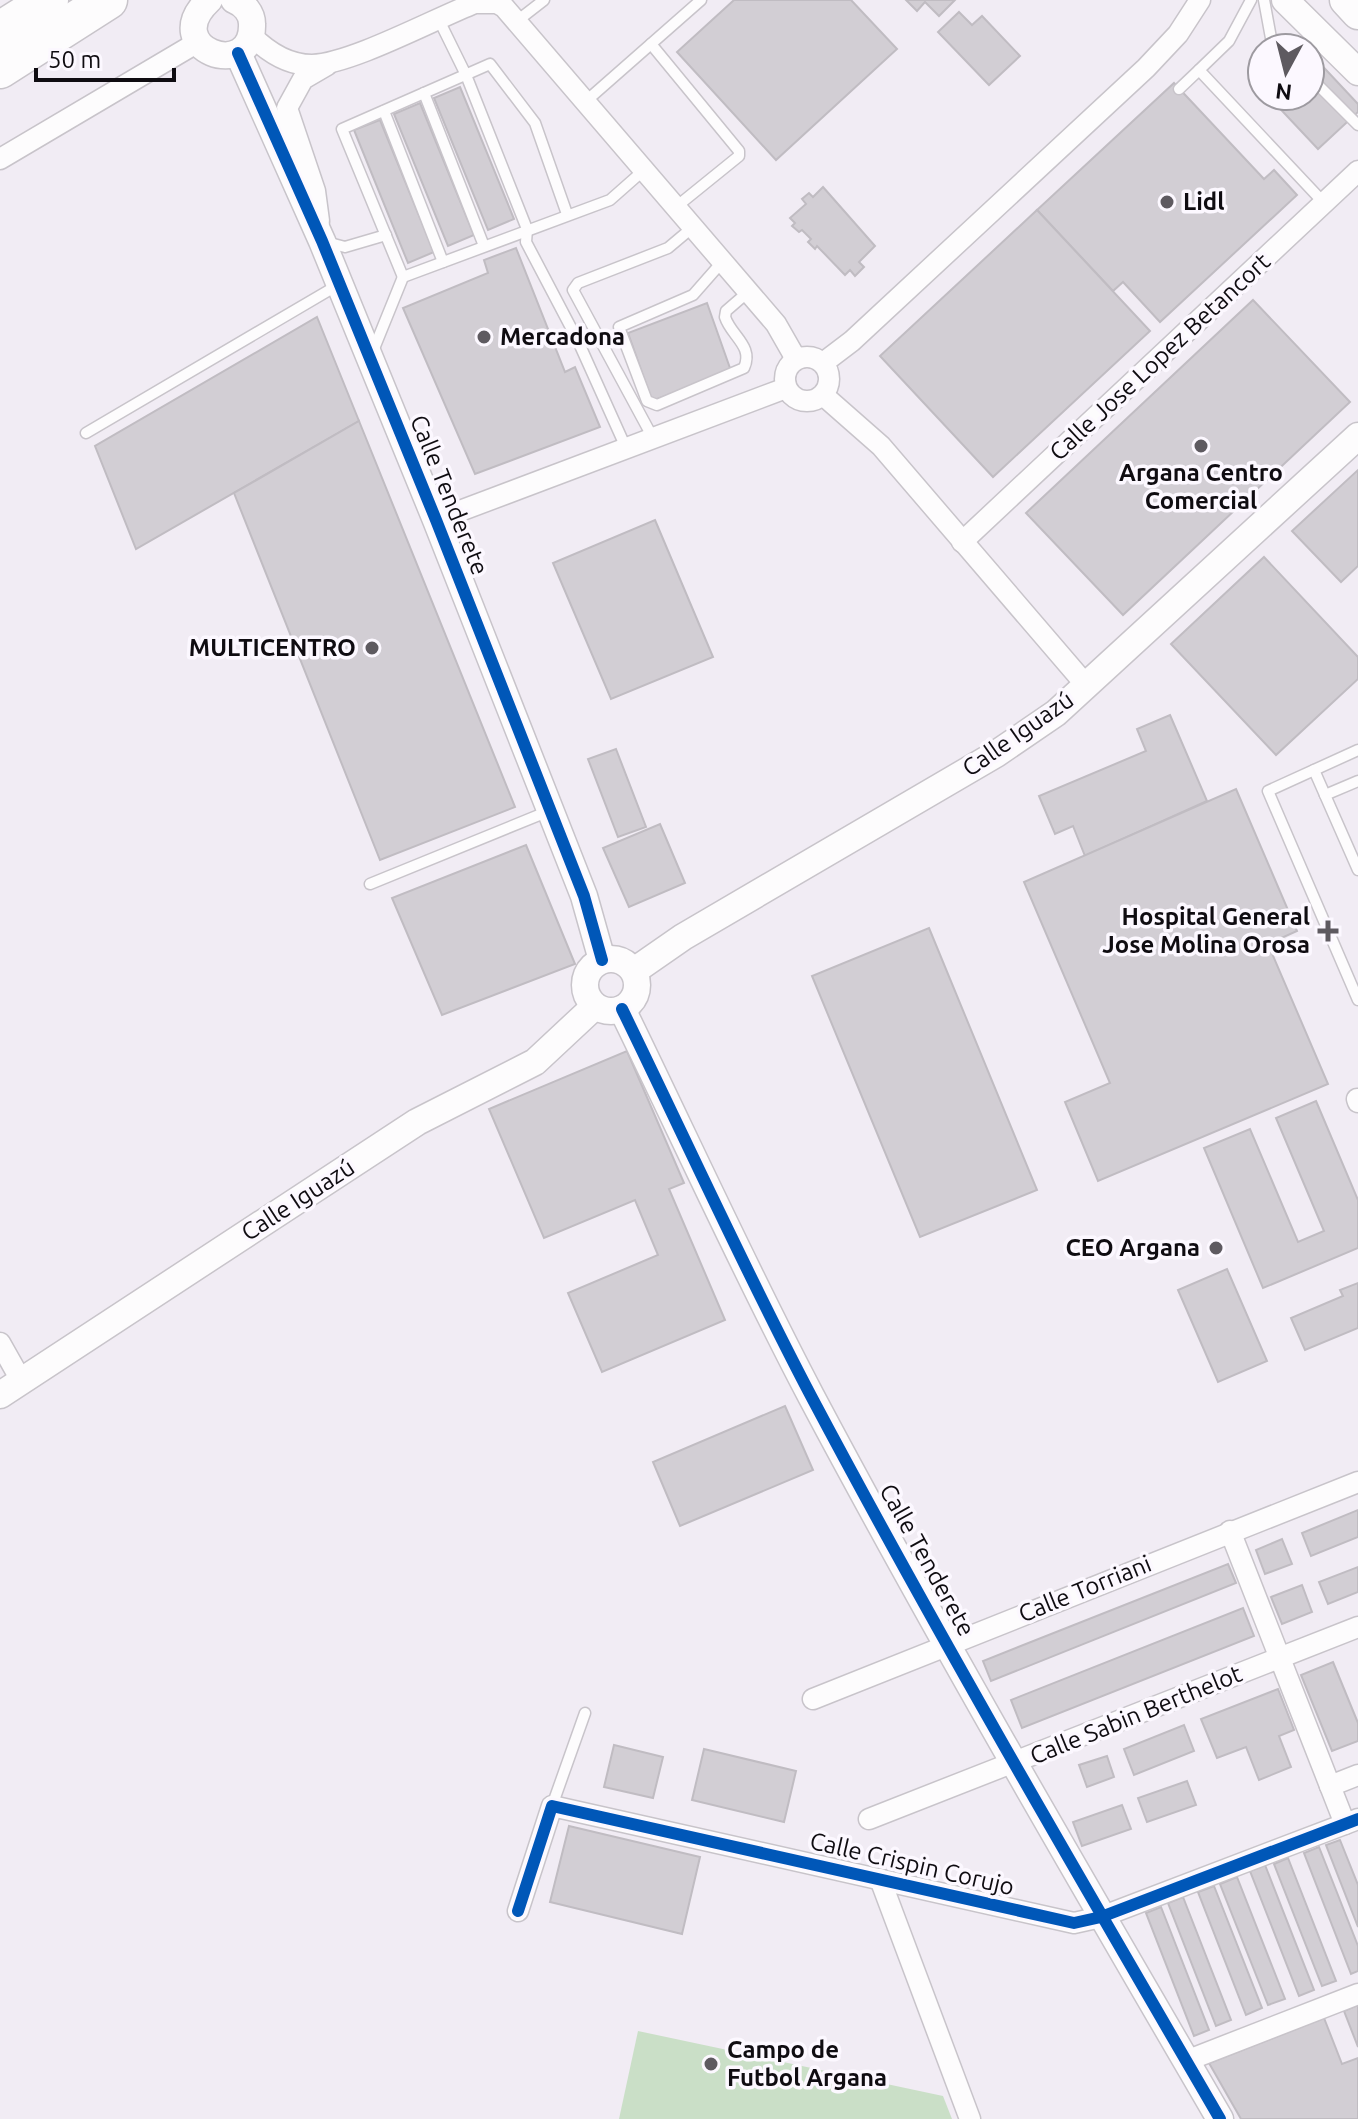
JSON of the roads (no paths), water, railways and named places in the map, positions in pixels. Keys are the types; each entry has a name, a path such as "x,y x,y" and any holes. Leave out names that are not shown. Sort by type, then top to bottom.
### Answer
{"highway":[{"path":"0,31 49,0"},
{"path":"0,69 108,0"}],"main road":[{"path":"1346,0 1358,13"}],"street":[{"path":"209,0 198,11 193,27 198,42 209,53 223,56 245,44 286,60 312,65 331,62"},
{"name":"Calle Tenderete","path":"234,0 242,4 252,18 245,44 338,285 436,520 584,896 602,960"},
{"path":"823,363 852,341 1146,68 1178,34 1200,0"},
{"path":"1285,0 1358,72"},
{"path":"1333,0 1358,28"},
{"path":"322,241 315,191 287,108 303,79 331,62 483,1 504,7 517,21 776,324 796,359"},
{"path":"0,159 198,42"},
{"name":"Calle Jose Lopez Betancort","path":"962,542 1358,171"},
{"path":"805,357 823,363 829,379 823,395 807,401 791,395 786,388 786,372 796,359 805,357"},
{"path":"436,520 786,388"},
{"path":"823,395 881,446 1086,685"},
{"name":"Calle Iguazú","path":"634,971 683,937 996,754 1056,713 1358,436"},
{"path":"602,960 620,960 634,971 637,993 622,1009 604,1010 595,1006 585,987 586,976 602,960"},
{"name":"Calle Iguazú","path":"11,1388 417,1122 535,1062 595,1006"},
{"name":"Calle Tenderete","path":"622,1009 756,1291 1101,1917 1220,2119"},
{"path":"0,1343 11,1388"},
{"name":"Calle Torriani","path":"813,1699 1358,1482"},
{"path":"1230,1531 1330,1786 1351,1822"},
{"name":"Calle Sabin Berthelot","path":"869,1819 1358,1627"},
{"path":"1330,1786 1358,1775"},
{"path":"518,1911 552,1806"},
{"name":"Calle Crispin Corujo","path":"552,1806 1074,1923 1101,1917 1351,1822"},
{"path":"880,1879 970,2119"},
{"path":"1186,2061 1358,1994"}],"lane":[{"path":"517,21 544,0"},
{"path":"585,102 701,0"},
{"path":"1179,89 1229,41 1251,0"},
{"path":"1264,0 1270,32"},
{"path":"438,18 466,75 527,229 526,242 578,341 627,450"},
{"path":"651,44 739,151 739,156 676,207"},
{"path":"370,361 403,277 342,129 490,64 535,123 567,214"},
{"path":"1199,70 1324,203"},
{"path":"424,93 484,246"},
{"path":"1326,93 1358,125"},
{"path":"384,111 443,262"},
{"path":"403,277 610,200 644,170"},
{"path":"654,440 574,286 668,248 693,227"},
{"path":"322,241 345,247 386,235"},
{"path":"598,336 693,295 722,262"},
{"path":"86,433 338,285"},
{"path":"619,327 644,397 657,405 744,368 748,356 725,317 726,311 748,292"},
{"path":"1358,750 1268,791 1358,1000"},
{"path":"1314,770 1358,870"},
{"path":"1325,795 1358,781"},
{"path":"370,884 550,811"},
{"path":"552,1806 585,1713"}],"place":[{"name":"Lidl","path":"1167,202"},
{"name":"Mercadona","path":"484,337"},
{"name":"Argana Centro Comercial","path":"1201,446"},
{"name":"MULTICENTRO","path":"372,648"},
{"name":"Hospital General Jose Molina Orosa","path":"1328,931"},
{"name":"CEO Argana","path":"1216,1248"},
{"name":"Campo de Futbol Argana","path":"711,2064"}]}
